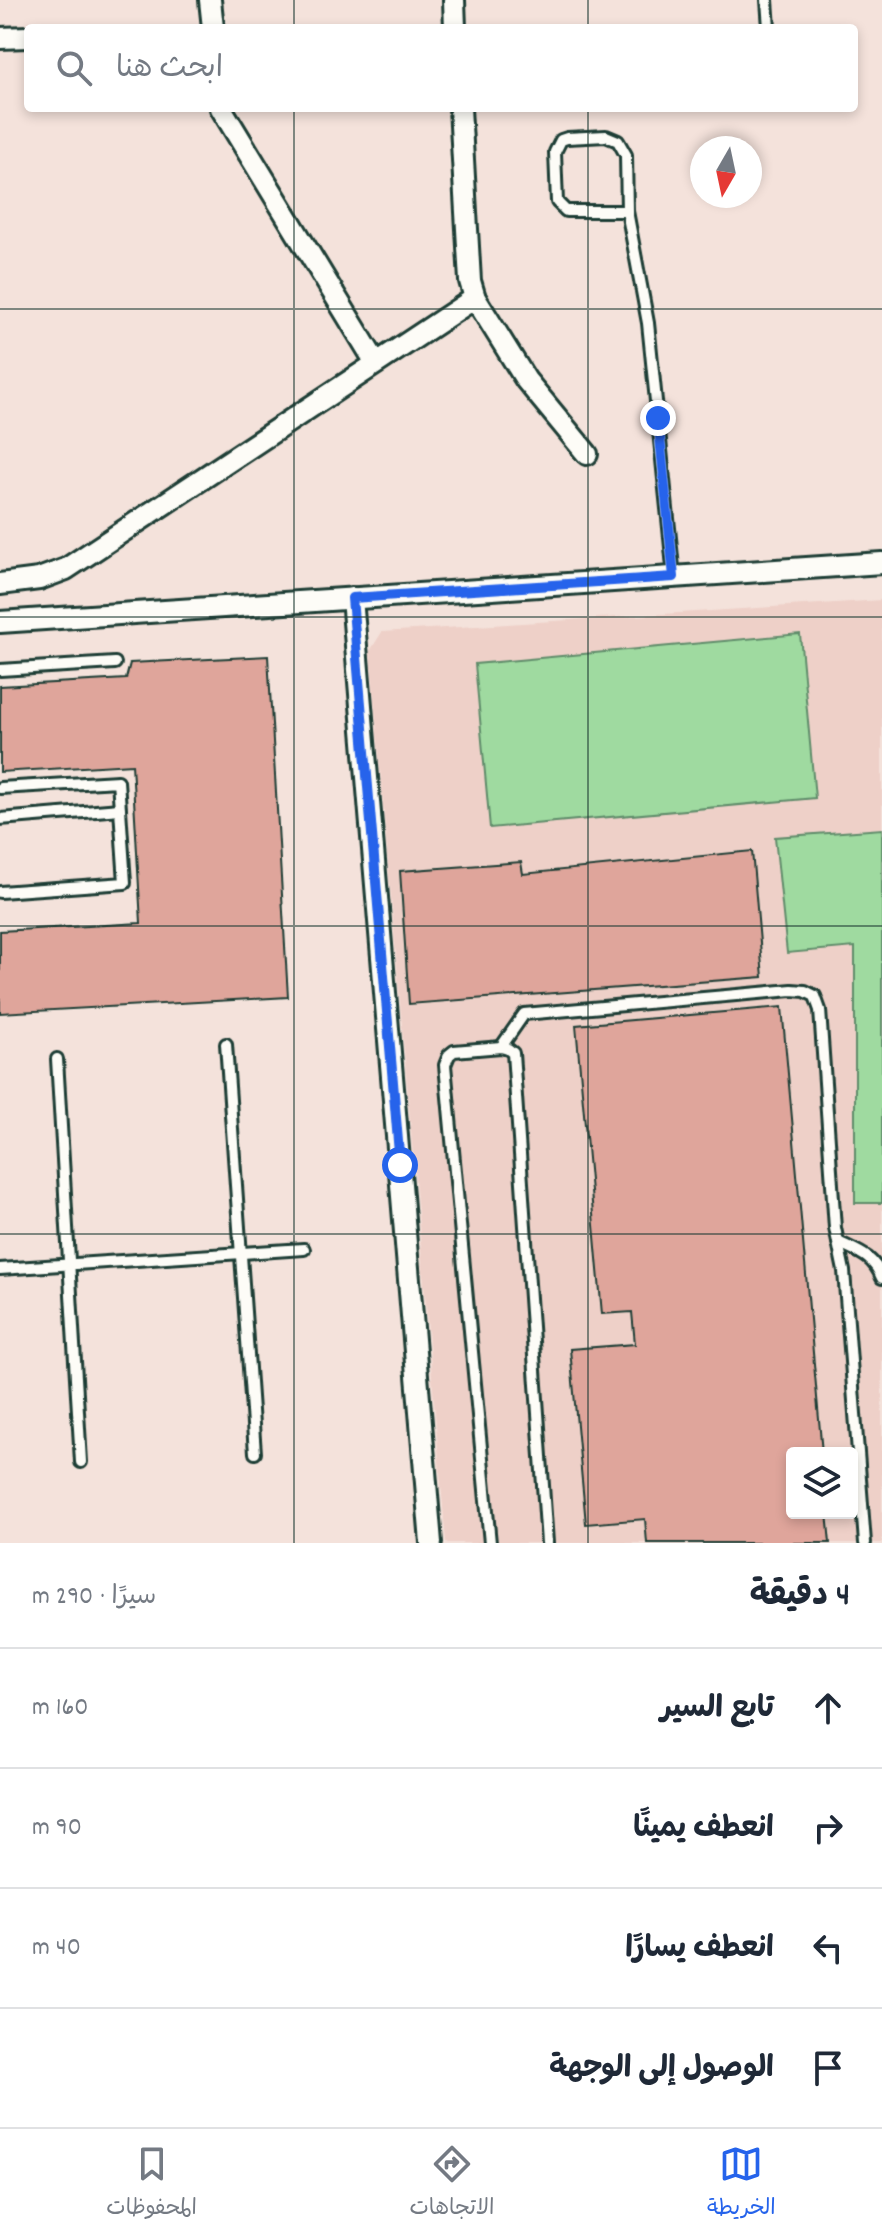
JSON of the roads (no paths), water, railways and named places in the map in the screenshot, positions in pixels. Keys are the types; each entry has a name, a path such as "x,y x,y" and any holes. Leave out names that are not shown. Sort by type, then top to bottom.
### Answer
{"street":[{"path":"210,0 213,24"},
{"path":"454,0 455,24"},
{"path":"0,38 24,37"},
{"path":"224,112 376,363"},
{"path":"460,112 470,281 475,298 526,380 587,454"},
{"path":"0,584 39,579 66,569 475,298"},
{"path":"0,622 882,563"},
{"path":"352,598 431,1543"}],"lane":[{"path":"767,0 769,24"},
{"path":"627,211 566,211 561,208 557,202 555,152 561,140 606,136 618,141 626,155 627,211 648,323 674,577"},
{"path":"0,670 115,663"},
{"path":"0,788 118,781 125,883 0,892"},
{"path":"0,819 120,809"},
{"path":"501,1047 524,1014 792,990 815,996 820,1010 835,1228 844,1271 865,1543"},
{"path":"226,1044 255,1453"},
{"path":"490,1543 445,1065 454,1051 501,1047 513,1053 547,1543"},
{"path":"57,1059 81,1462"},
{"path":"838,1242 870,1258 877,1265 882,1278"},
{"path":"0,1269 304,1249"}]}
